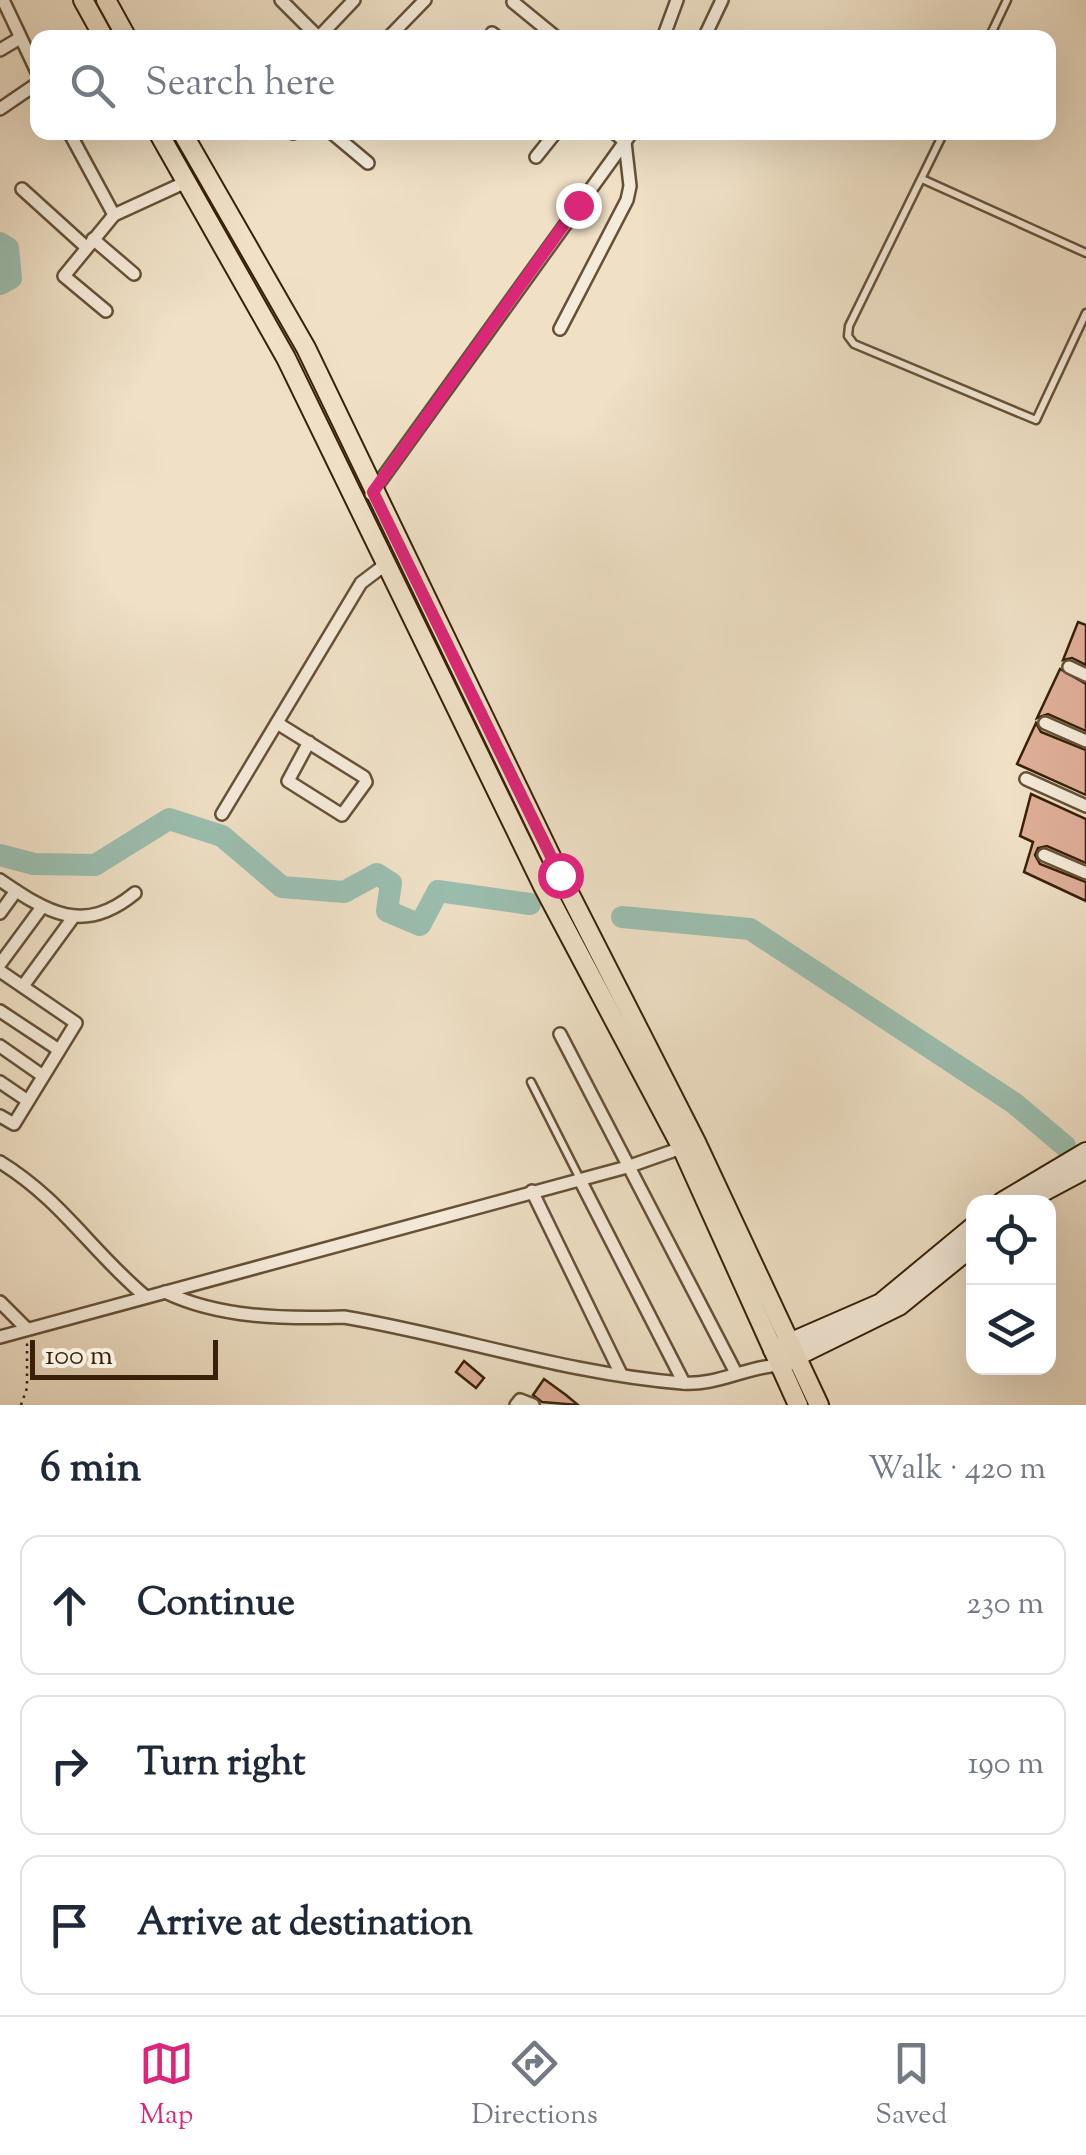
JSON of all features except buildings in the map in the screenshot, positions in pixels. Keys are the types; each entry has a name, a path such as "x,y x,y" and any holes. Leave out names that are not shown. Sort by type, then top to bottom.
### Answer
{"main road":[{"path":"83,0 100,30"},
{"path":"106,0 123,30"},
{"path":"162,140 286,358 544,886 689,1145"},
{"path":"187,140 306,348 689,1145 785,1354 818,1405"},
{"path":"1014,1195 1086,1152"},
{"path":"1038,1195 1086,1170"},
{"path":"785,1354 881,1303 966,1233"},
{"path":"785,1354 898,1306 966,1251"},
{"path":"785,1354 798,1405"}],"street":[{"path":"1,0 30,58"},
{"path":"326,30 354,0"},
{"path":"396,30 424,0"},
{"path":"708,30 722,0"},
{"path":"284,1 312,30"},
{"path":"665,30 673,1"},
{"path":"514,2 547,30"},
{"path":"0,50 20,38"},
{"path":"0,109 30,88"},
{"path":"74,140 114,215"},
{"path":"341,140 368,162"},
{"path":"536,157 549,140"},
{"path":"358,507 373,492 626,140"},
{"path":"560,329 629,192 628,140"},
{"path":"106,311 64,276 114,215 186,182"},
{"path":"22,189 134,274"},
{"path":"222,814 365,577 386,564"},
{"path":"1069,667 1086,674"},
{"path":"277,722 366,779 342,815 288,782 308,742"},
{"path":"1045,722 1086,741"},
{"path":"1026,780 1086,806"},
{"path":"1044,855 1086,873"},
{"path":"0,880 42,907 72,919 114,908 135,894"},
{"path":"0,913 16,891"},
{"path":"0,1116 14,1124 76,1022 0,967 42,907"},
{"path":"24,986 72,919"},
{"path":"0,1011 59,1050"},
{"path":"560,1034 736,1373"},
{"path":"0,1046 44,1076"},
{"path":"0,1082 28,1100"},
{"path":"0,1338 580,1180 689,1145"},
{"path":"0,1162 57,1202 107,1264 146,1297"},
{"path":"580,1180 684,1383"},
{"path":"532,1190 621,1374"},
{"path":"165,1292 211,1308 306,1318 344,1317 621,1374 684,1383 708,1382 785,1354"},
{"path":"0,1302 28,1329"},
{"path":"516,1405 520,1400 533,1405"}],"lane":[{"path":"993,30 1006,0"},
{"path":"940,140 849,326 848,336 854,344 1036,420 1086,313"},
{"path":"922,180 1086,252"},
{"path":"531,1082 580,1180"}],"path":[{"path":"21,1405 27,1388 28,1329"}],"waterway":[{"path":"0,243 8,248 11,278 0,284"},
{"path":"0,855 34,864 95,865 169,819 222,836 282,887 344,892 377,874 391,883 387,911 420,925 438,891 530,904"},
{"path":"622,917 750,929 1014,1103 1065,1146"}],"route":[{"path":"560,875 373,492 578,205"}]}
